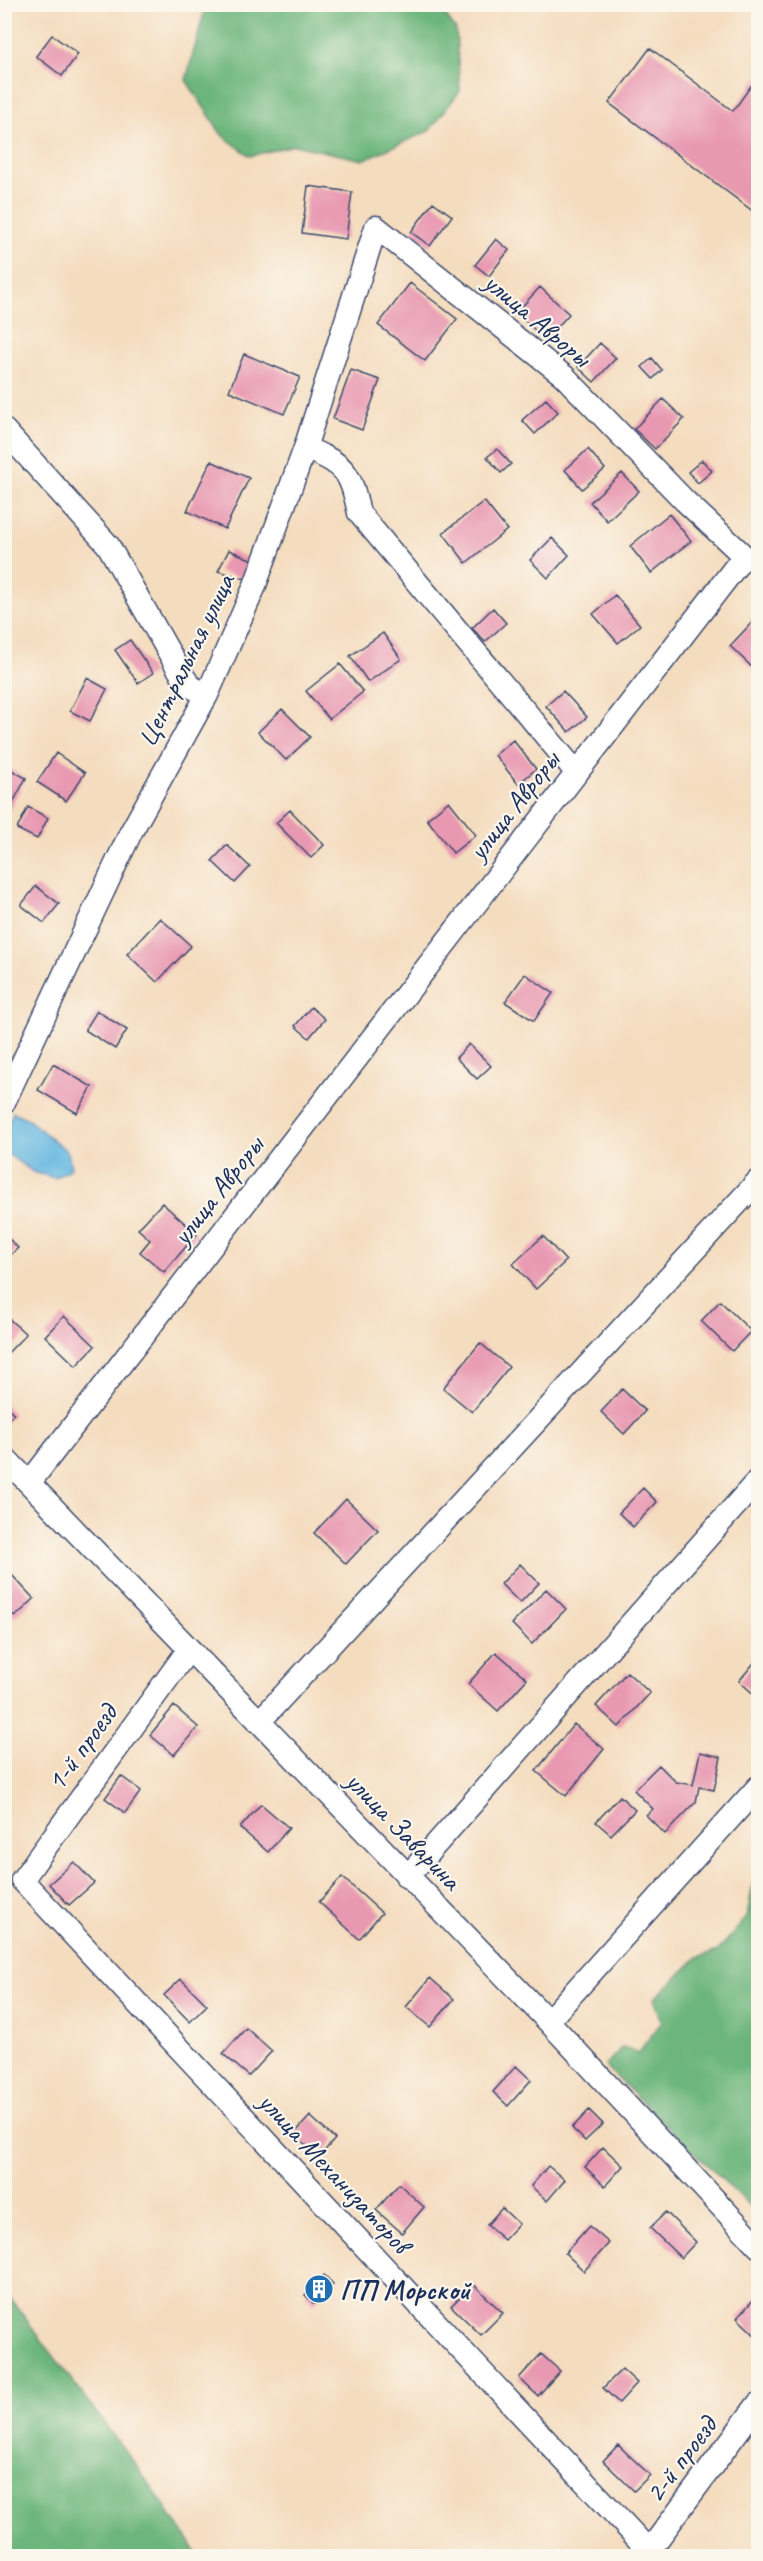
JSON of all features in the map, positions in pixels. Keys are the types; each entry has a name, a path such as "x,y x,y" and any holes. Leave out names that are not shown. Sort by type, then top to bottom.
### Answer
{"street":[{"name":"Центральная улица","path":"4,1102 131,832 207,695 254,588 305,448 376,227"},
{"name":"улица Авроры","path":"30,1482 576,772 751,562 686,501 564,376 376,227"},
{"path":"4,430 108,546 179,670 190,686 207,695"},
{"path":"305,448 329,458 351,478 359,513 576,772"},
{"path":"259,1722 759,1181"},
{"name":"улица Заварина","path":"4,1457 548,2021 759,2246"},
{"path":"407,1877 759,1480"},
{"name":"1-й проезд","path":"22,1881 189,1649"},
{"path":"548,2021 759,1787"},
{"name":"улица Механизаторов","path":"22,1881 651,2554"},
{"name":"2-й проезд","path":"651,2554 759,2404"}],"green space":[{"path":"206,5 438,5 456,30 460,91 429,131 363,160 294,145 250,156 222,135 186,80"},
{"path":"758,1874 758,2214 605,2066 622,2047 638,2053 662,2021 654,1999 698,1957 718,1951 747,1917 754,1879"},
{"path":"4,2290 146,2479 199,2556 5,2556"}],"water":[{"path":"13,1112 26,1118 68,1152 71,1168 55,1178 33,1172 5,1152 5,1133"}],"building":[{"path":"52,35 78,54 62,76 36,56"},
{"path":"650,48 733,111 758,76 758,215 609,103"},
{"path":"308,186 352,192 346,239 302,233"},
{"path":"433,202 452,216 430,246 411,232"},
{"path":"496,239 509,250 489,276 475,265"},
{"path":"410,283 457,319 425,361 378,325"},
{"path":"540,287 569,314 546,340 516,313"},
{"path":"600,343 616,358 594,382 578,367"},
{"path":"244,354 300,377 284,414 229,391"},
{"path":"652,358 662,370 653,379 642,367"},
{"path":"351,370 380,380 362,430 333,419"},
{"path":"546,399 558,412 535,434 522,420"},
{"path":"663,399 684,419 655,449 634,429"},
{"path":"497,449 511,464 501,473 487,457"},
{"path":"588,449 605,469 582,489 565,470"},
{"path":"702,460 712,471 698,483 688,472"},
{"path":"211,461 249,478 225,529 187,511"},
{"path":"622,473 639,491 607,521 590,502"},
{"path":"484,501 507,530 466,563 443,533"},
{"path":"669,514 691,541 651,573 630,546"},
{"path":"552,538 569,555 548,578 530,560"},
{"path":"229,550 255,561 246,579 218,571"},
{"path":"615,595 640,625 618,643 593,614"},
{"path":"493,608 506,623 485,642 472,628"},
{"path":"758,616 758,668 756,671 730,646"},
{"path":"383,633 401,659 368,682 350,656"},
{"path":"130,640 153,673 138,683 115,650"},
{"path":"340,664 363,692 329,719 306,691"},
{"path":"87,678 107,689 90,721 70,711"},
{"path":"563,691 587,717 569,732 546,706"},
{"path":"282,709 310,737 286,760 258,732"},
{"path":"513,740 536,769 518,784 495,755"},
{"path":"56,753 85,773 66,801 37,782"},
{"path":"6,767 26,778 9,810 4,808"},
{"path":"449,801 476,835 453,853 427,819"},
{"path":"28,807 48,818 37,839 17,829"},
{"path":"290,810 324,845 311,858 276,823"},
{"path":"227,845 250,867 235,883 212,861"},
{"path":"36,886 59,904 44,923 21,905"},
{"path":"160,918 191,946 157,982 127,954"},
{"path":"525,974 553,993 534,1021 505,1002"},
{"path":"311,1007 325,1019 309,1038 295,1026"},
{"path":"97,1011 127,1030 115,1049 85,1030"},
{"path":"469,1044 491,1066 477,1079 456,1058"},
{"path":"53,1064 92,1087 77,1113 38,1090"},
{"path":"162,1203 197,1234 164,1272 140,1252 150,1240 138,1229"},
{"path":"4,1234 18,1248 4,1261"},
{"path":"543,1236 566,1261 536,1289 513,1264"},
{"path":"720,1301 751,1331 732,1351 701,1321"},
{"path":"64,1316 95,1346 76,1366 45,1336"},
{"path":"9,1319 26,1334 4,1357 4,1324"},
{"path":"480,1343 509,1367 472,1412 443,1388"},
{"path":"622,1389 645,1411 624,1434 601,1412"},
{"path":"4,1403 14,1414 4,1423"},
{"path":"643,1488 657,1502 633,1527 619,1513"},
{"path":"346,1499 378,1530 346,1564 314,1533"},
{"path":"520,1564 539,1583 520,1603 501,1584"},
{"path":"11,1574 34,1599 15,1617 4,1606 4,1580"},
{"path":"546,1589 566,1609 532,1644 512,1624"},
{"path":"496,1652 527,1679 498,1711 468,1684"},
{"path":"758,1658 758,1698 739,1681"},
{"path":"627,1672 650,1693 619,1727 596,1706"},
{"path":"174,1706 198,1727 174,1755 150,1735"},
{"path":"574,1724 604,1749 566,1796 536,1771"},
{"path":"700,1752 721,1757 714,1790 699,1787 696,1802 665,1834 646,1815 653,1809 634,1790 659,1765 676,1782 693,1785"},
{"path":"121,1776 141,1791 125,1813 105,1798"},
{"path":"620,1796 635,1810 611,1835 596,1822"},
{"path":"261,1804 289,1828 268,1852 240,1828"},
{"path":"74,1862 94,1883 69,1905 49,1884"},
{"path":"342,1877 382,1913 359,1939 319,1902"},
{"path":"430,1978 454,1999 430,2027 406,2007"},
{"path":"181,1979 207,2005 190,2022 164,1995"},
{"path":"246,2028 272,2051 249,2076 223,2054"},
{"path":"516,2066 531,2080 508,2106 493,2092"},
{"path":"589,2110 603,2124 585,2141 572,2128"},
{"path":"310,2116 335,2139 319,2157 294,2134"},
{"path":"603,2147 623,2166 605,2186 585,2167"},
{"path":"548,2166 565,2180 547,2201 531,2186"},
{"path":"399,2184 424,2207 402,2233 376,2210"},
{"path":"502,2208 519,2224 504,2240 487,2225"},
{"path":"666,2212 696,2242 681,2258 650,2228"},
{"path":"589,2226 609,2243 584,2271 565,2253"},
{"name":"ПП Морской","path":"324,2275 333,2284 314,2304 305,2295"},
{"path":"473,2284 503,2313 481,2335 451,2306"},
{"path":"755,2298 758,2301 757,2337 737,2318"},
{"path":"541,2354 560,2371 538,2396 519,2378"},
{"path":"622,2369 637,2383 619,2403 603,2388"},
{"path":"618,2445 650,2475 634,2491 603,2461"}],"place":[{"name":"ПП Морской","path":"319,2289"}]}
